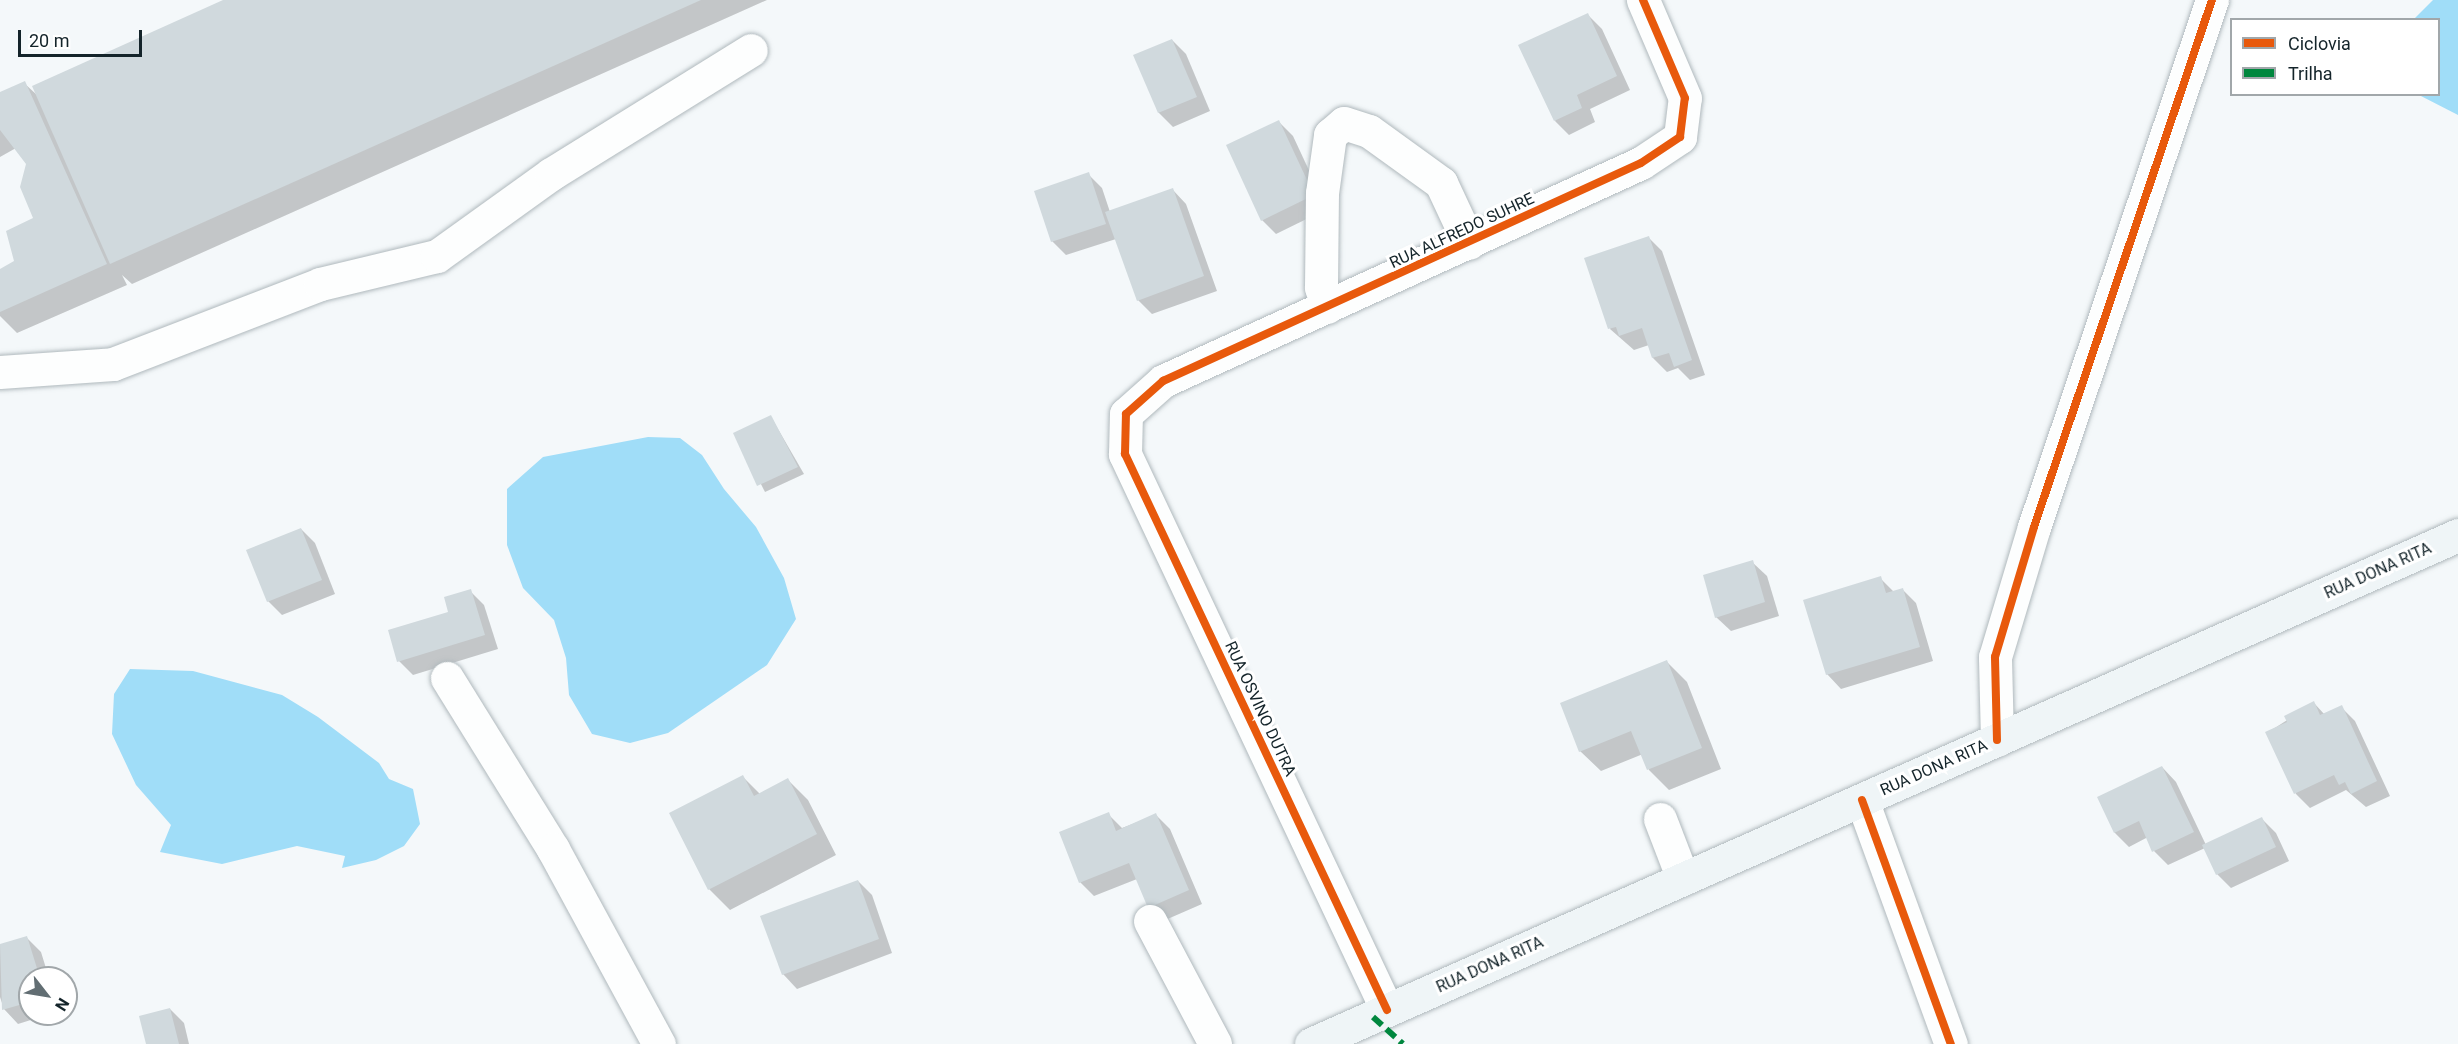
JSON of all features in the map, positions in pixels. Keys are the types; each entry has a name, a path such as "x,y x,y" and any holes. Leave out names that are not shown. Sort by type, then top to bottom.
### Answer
{"main road":[{"name":"RUA DONA RITA","path":"1311,1044 2458,535"}],"street":[{"name":"RUA ALFREDO SUHRE","path":"1126,414 1162,381 1641,163 1680,137 1685,98 1643,0"},
{"path":"1997,740 1995,657 2070,417 2212,0"},
{"path":"0,372 113,364 320,284 437,256 551,174 751,50"},
{"path":"1327,307 1321,287 1322,193 1330,135 1344,123 1369,131 1441,183 1469,243"},
{"name":"RUA OSVINO DUTRA","path":"1126,414 1125,454 1387,1010"},
{"path":"447,678 553,849 659,1044"},
{"path":"1862,800 1951,1044"},
{"path":"1660,819 1683,879"},
{"path":"1150,921 1215,1044"}],"water":[{"path":"2433,0 2458,0 2458,115 2421,96 2440,96 2440,18 2415,18"},
{"path":"648,437 680,438 702,455 724,489 756,527 784,578 796,619 767,665 668,733 630,743 592,734 569,695 566,658 554,620 523,588 507,545 507,489 543,457"},
{"path":"130,669 193,671 282,695 318,717 379,763 389,779 413,789 420,824 404,846 376,860 342,868 345,856 297,846 222,864 160,852 171,825 136,785 112,734 114,694"}],"building":[{"path":"223,0 701,0 110,264 32,86"},
{"path":"1588,13 1617,76 1577,95 1582,108 1554,121 1518,45"},
{"path":"1172,39 1197,97 1158,113 1133,55"},
{"path":"25,81 107,264 0,312 0,269 14,261 6,231 33,218 20,187 26,164 0,130 0,92"},
{"path":"1279,120 1314,195 1261,221 1226,145"},
{"path":"1089,172 1106,224 1051,242 1034,191"},
{"path":"1173,188 1204,276 1137,301 1105,212"},
{"path":"1649,236 1692,360 1674,367 1669,353 1652,358 1642,328 1619,336 1616,327 1608,329 1584,258"},
{"path":"771,415 798,467 757,486 733,433"},
{"path":"301,528 322,580 267,602 246,550"},
{"path":"1753,560 1765,602 1715,618 1703,575"},
{"path":"1881,576 1886,593 1903,588 1920,647 1826,675 1803,600"},
{"path":"471,589 485,635 397,662 388,630 448,612 444,597"},
{"path":"1667,660 1702,748 1647,770 1631,731 1579,752 1560,703"},
{"path":"2314,701 2320,715 2342,705 2377,781 2351,794 2345,782 2339,785 2334,775 2294,794 2265,732 2287,722 2284,716"},
{"path":"2162,766 2194,832 2152,852 2139,821 2114,833 2097,797"},
{"path":"743,775 754,796 788,778 817,834 708,890 669,813"},
{"path":"1109,812 1116,831 1156,813 1189,890 1148,908 1129,863 1079,883 1059,832"},
{"path":"2262,817 2276,847 2216,875 2202,845"},
{"path":"858,880 879,939 782,975 760,916"},
{"path":"27,936 36,966 18,966 18,1005 2,1010 0,944"},
{"path":"170,1008 179,1044 146,1044 139,1016"}],"marked path":[{"path":"1373,1017 1403,1044"}],"cycle path":[{"path":"1387,1010 1125,454 1126,414 1163,381 1641,163 1680,137 1685,98 1643,0"},
{"path":"1997,740 1995,657 2034,527 2212,0"},
{"path":"1862,800 1951,1044"}]}
